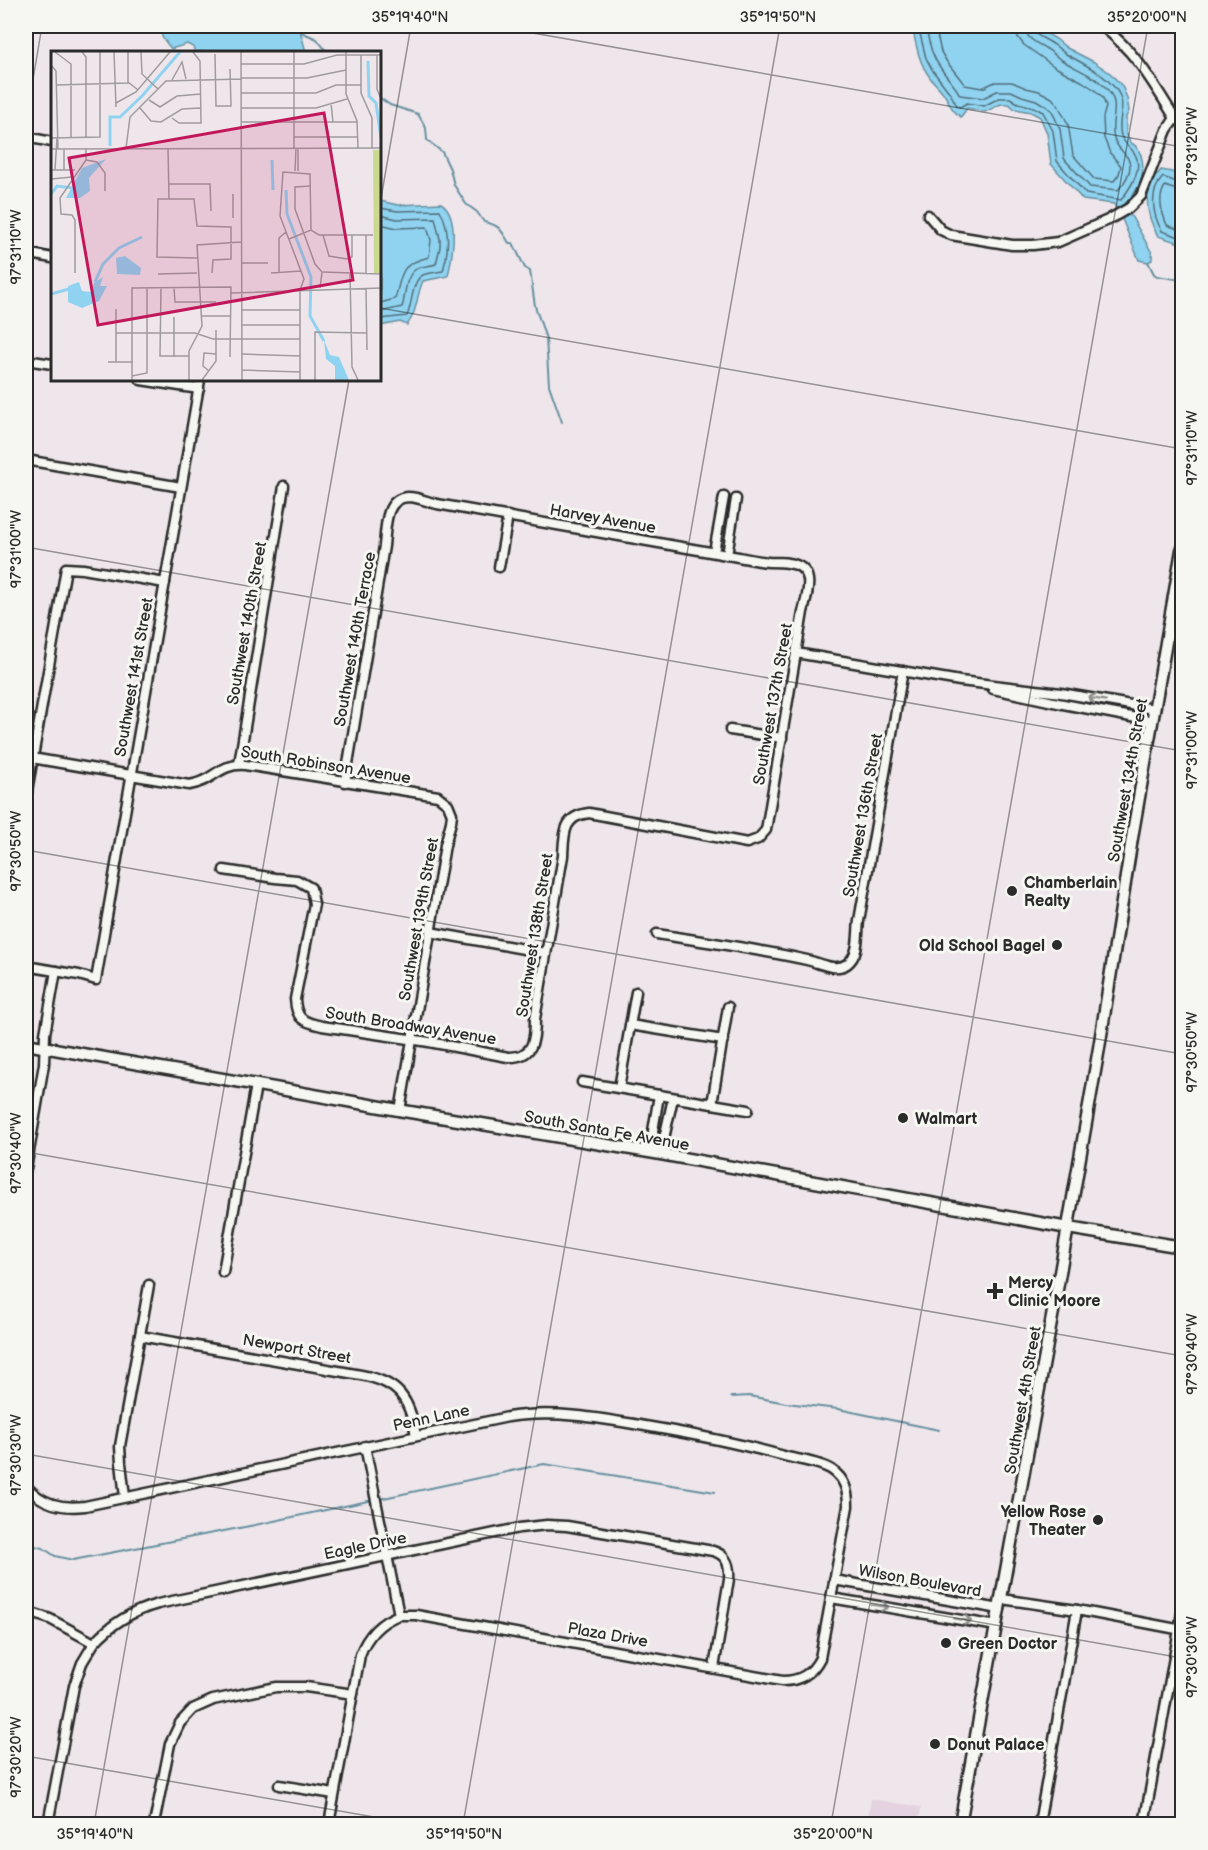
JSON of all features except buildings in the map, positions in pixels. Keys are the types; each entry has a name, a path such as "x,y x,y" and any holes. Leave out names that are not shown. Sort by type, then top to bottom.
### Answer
{"main road":[{"name":"Southwest 134th Street","path":"1068,1228 1182,549"},
{"name":"South Santa Fe Avenue","path":"26,1044 1182,1247"},
{"name":"Southwest 4th Street","path":"960,1824 1068,1228"}],"street":[{"path":"928,215 941,230 951,235 1012,245 1033,245 1058,242 1118,215 1129,208 1144,192 1167,129 1178,120 1145,69 1114,30 1102,26"},
{"path":"26,137 51,142"},
{"path":"26,253 51,258"},
{"path":"26,360 51,364"},
{"path":"147,381 198,389"},
{"name":"Southwest 141st Street","path":"56,971 96,980 200,381"},
{"path":"26,460 181,487"},
{"name":"Southwest 140th Street","path":"239,764 284,486"},
{"path":"714,552 724,497"},
{"name":"Harvey Avenue","path":"395,503 403,498 415,498 437,504 727,555 768,562 788,562 799,565 805,572"},
{"path":"727,555 736,499"},
{"name":"Southwest 140th Terrace","path":"345,782 384,546 386,519 395,503"},
{"path":"721,515 733,517"},
{"path":"499,567 508,516"},
{"path":"26,797 29,758 66,568 165,583"},
{"name":"Southwest 137th Street","path":"572,820 589,813 740,842 747,843 758,839 766,830 769,822 809,584 805,572"},
{"path":"796,653 960,681 1061,693 1154,709"},
{"name":"Southwest 136th Street","path":"657,934 807,960 834,967 848,963 857,950 859,921 903,671"},
{"path":"960,681 1026,697 1152,721"},
{"path":"730,730 782,738"},
{"name":"South Robinson Avenue","path":"29,758 189,785 202,783 224,768 239,764 433,795 448,804"},
{"name":"Southwest 139th Street","path":"400,1111 444,845 451,822 452,814 448,804"},
{"name":"Southwest 138th Street","path":"525,1053 535,1038 535,1019 563,856 565,829 572,820"},
{"name":"South Broadway Avenue","path":"224,870 297,879 311,888 314,904 295,999 298,1017 322,1026 412,1039 508,1057 525,1053"},
{"path":"430,933 546,953"},
{"path":"26,966 56,971 46,1027 44,1064 26,1169"},
{"path":"619,1088 636,992"},
{"path":"712,1104 728,1007"},
{"path":"630,1024 723,1040"},
{"path":"582,1082 748,1110"},
{"path":"224,1272 256,1085"},
{"path":"655,1153 653,1131 659,1095"},
{"path":"655,1153 665,1134 673,1098"},
{"path":"125,1497 120,1446 149,1285"},
{"name":"Newport Street","path":"140,1336 349,1372 381,1380 403,1396 411,1412 416,1436"},
{"name":"Penn Lane","path":"26,1486 44,1501 62,1506 85,1506 519,1415 569,1414 719,1439 824,1465 834,1471 843,1480 847,1490 848,1506 834,1580"},
{"path":"328,1824 358,1664 372,1632 399,1615 364,1446"},
{"name":"Eagle Drive","path":"48,1824 74,1686 82,1663 94,1643 116,1622 143,1608 519,1528 547,1525 583,1528 713,1551 727,1561 729,1579 714,1668"},
{"path":"831,1598 834,1580"},
{"name":"Wilson Boulevard","path":"834,1580 1001,1604 1077,1610 1181,1630"},
{"name":"Wilson Boulevard","path":"831,1598 997,1626"},
{"name":"Plaza Drive","path":"399,1615 416,1615 790,1681 810,1673 820,1658 831,1598"},
{"path":"1039,1824 1077,1610"},
{"path":"26,1611 50,1619 94,1643"},
{"path":"1144,1824 1181,1630 1182,1613"},
{"path":"154,1824 170,1744 180,1723 193,1709 213,1700 276,1687 353,1694"},
{"path":"279,1785 334,1794"}],"shaded area":[{"path":"871,1799 921,1807 918,1824 867,1824"}],"water":[{"path":"160,26 299,26 306,51 195,51 193,47 187,44 171,49 162,37"},
{"path":"912,26 1034,26 1110,73 1122,86 1127,98 1129,111 1126,117 1126,132 1130,142 1139,150 1142,161 1139,185 1125,205 1152,253 1152,260 1148,262 1139,260 1114,204 1083,200 1051,164 1047,133 1040,117 1031,112 1015,109 1009,104 1001,104 985,112 967,108 961,117 955,112 922,64"},
{"path":"1161,170 1172,172 1182,179 1182,244 1158,236 1150,219 1148,194"},
{"path":"381,201 398,205 441,203 451,217 453,227 448,276 423,281 413,314 407,325 400,322 381,326"}],"waterway":[{"path":"301,32 317,39 326,51"},
{"path":"381,99 390,105 418,114 426,128 427,140 442,152 454,185 466,204 477,212 484,222 500,229 509,243 513,243 525,268 530,271 535,306 546,339 549,385 562,422"},
{"path":"1148,262 1157,276 1182,280"},
{"path":"731,1397 749,1396 838,1409 939,1430"},
{"path":"379,1499 544,1464 715,1492"},
{"path":"26,1544 43,1548 55,1556 73,1560 373,1500"}],"place":[{"name":"Chamberlain Realty","path":"1012,891"},
{"name":"Old School Bagel","path":"1057,945"},
{"name":"Walmart","path":"903,1118"},
{"name":"Mercy Clinic Moore","path":"995,1291"},
{"name":"Yellow Rose Theater","path":"1098,1520"},
{"name":"Green Doctor","path":"946,1643"},
{"name":"Donut Palace","path":"935,1744"}]}
